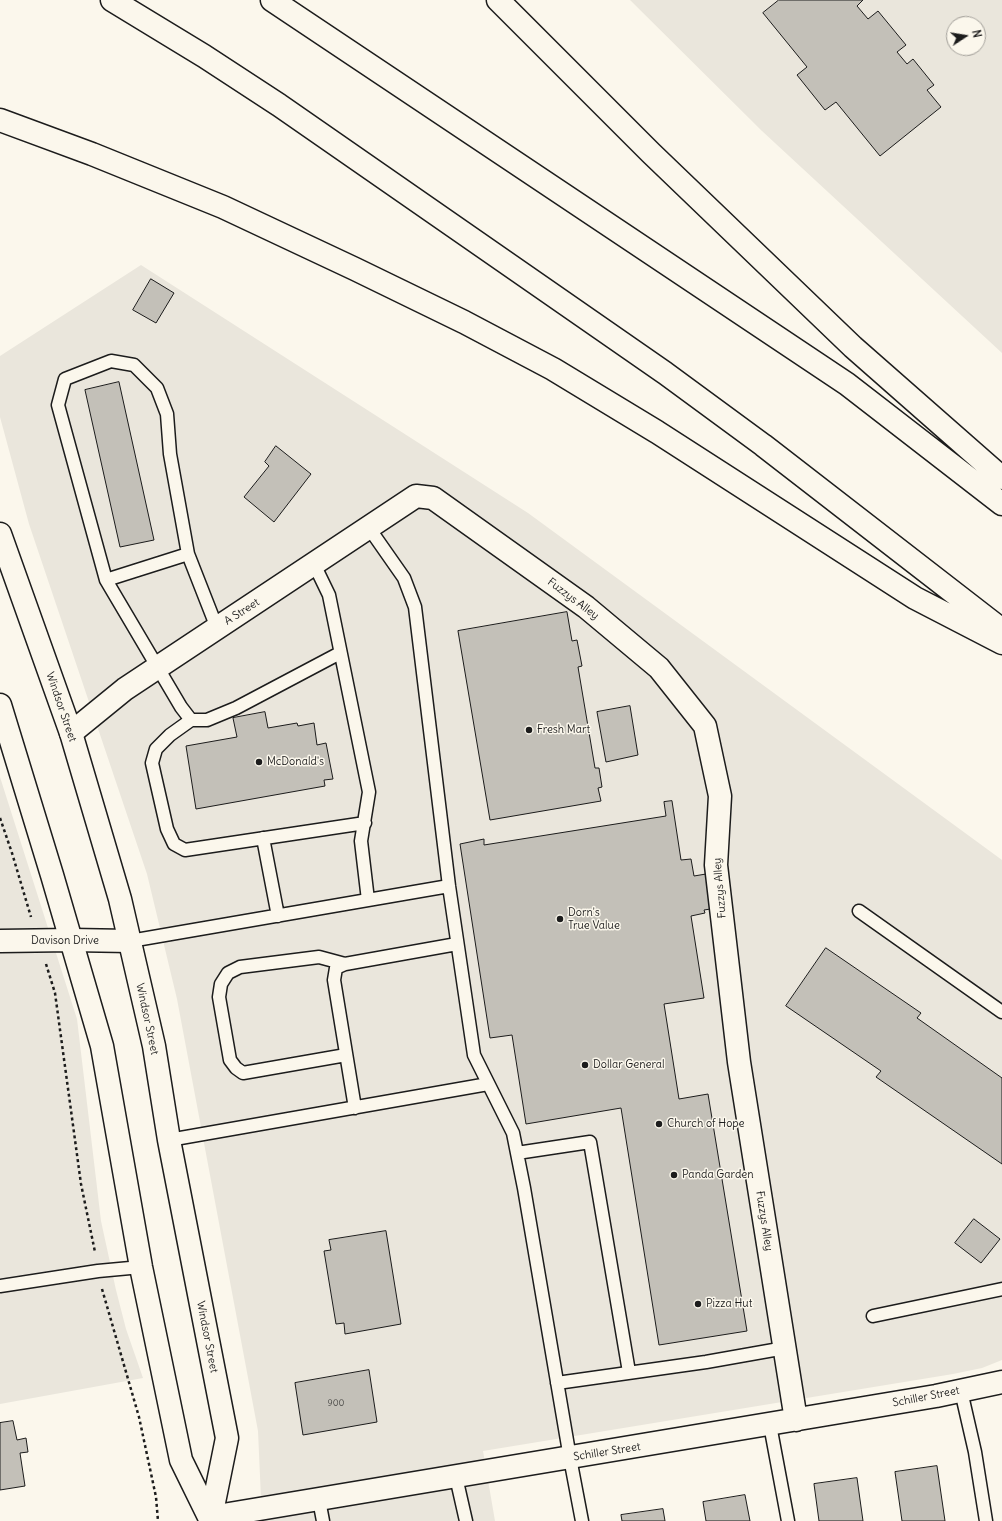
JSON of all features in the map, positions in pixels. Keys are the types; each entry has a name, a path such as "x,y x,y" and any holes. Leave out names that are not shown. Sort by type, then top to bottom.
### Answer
{"main road":[{"path":"112,0 279,104 664,373 769,450 1002,630"},
{"path":"272,0 847,384 1002,504"},
{"path":"498,0 652,153 853,347 1002,478"},
{"path":"0,120 92,154 223,208 355,269 464,322 553,369 657,432 767,501 915,598 1002,643"},
{"path":"0,133 40,135"},
{"name":"A Street","path":"71,733 125,689 157,667 416,496"},
{"name":"Fuzzys Alley","path":"416,496 433,498 586,607 659,668 705,726 720,796 716,865 739,1062 796,1420"},
{"name":"Windsor Street","path":"0,534 71,733 120,899 154,1046 169,1140 227,1438 211,1519"},
{"path":"0,705 102,1046 141,1267 181,1460 211,1519"},
{"name":"Davison Drive","path":"0,941 130,941"},
{"name":"Schiller Street","path":"211,1519 796,1420 961,1391 1002,1382"}],"lane":[{"path":"191,720 181,707 106,580 58,405 66,379 111,361 134,365 158,388 167,414 170,454 188,554 217,628"},
{"path":"369,528 404,578 415,607 448,886 474,1056 513,1133 526,1195 557,1383 582,1521"},
{"path":"106,580 188,554"},
{"path":"314,564 328,595 369,792 361,840 368,900"},
{"path":"340,653 236,708 207,720 191,720 170,735 156,749 152,764 167,829 174,844 185,850 365,823"},
{"path":"263,838 278,916"},
{"path":"130,941 448,886"},
{"path":"859,911 1002,1012"},
{"path":"355,1108 334,980 336,968 345,964 457,944"},
{"path":"345,964 319,957 240,967 228,973 221,984 219,997 230,1060 236,1068 243,1073 346,1054"},
{"path":"169,1140 488,1084"},
{"path":"517,1153 590,1142 629,1372"},
{"path":"0,1286 98,1271 141,1267"},
{"path":"874,1316 1002,1289"},
{"path":"557,1383 706,1362 785,1348"},
{"path":"961,1391 975,1452 986,1521"},
{"path":"770,1424 788,1521"},
{"path":"456,1477 466,1521"},
{"path":"319,1500 323,1521"}],"path":[{"path":"0,818 55,993 81,1184 103,1294 139,1417 156,1497 158,1521"}],"shaded area":[{"path":"630,0 1002,0 1002,353 762,131"},
{"path":"141,265 528,513 1002,860 1002,1360 982,1368 953,1374 483,1451 495,1521 262,1521 258,1431 177,999 147,874 29,524 0,417 0,356"},
{"path":"0,777 77,1019 101,1221 126,1329 143,1378 0,1404"}],"building":[{"path":"779,0 863,0 857,6 868,19 878,11 906,45 897,52 907,64 913,59 934,85 927,90 941,107 880,156 836,102 825,110 797,75 807,67 763,13"},
{"path":"151,279 174,293 156,323 133,310"},
{"path":"119,382 154,540 120,547 85,390"},
{"path":"276,446 311,474 274,522 244,497 269,466 265,462"},
{"path":"567,612 572,641 577,640 582,666 578,667 595,768 599,768 602,787 598,788 601,801 490,820 458,631"},
{"path":"630,706 638,755 606,762 597,712"},
{"name":"McDonald's","path":"265,712 268,728 297,723 298,726 314,723 317,745 326,743 333,779 324,780 325,786 196,809 186,746 237,737 233,718"},
{"path":"672,801 681,860 691,859 694,876 712,873 717,908 704,910 705,913 691,916 704,998 664,1004 679,1099 708,1094 747,1331 659,1345 621,1108 526,1124 512,1035 490,1038 460,844 484,839 484,845 666,816 664,802"},
{"path":"826,948 921,1013 917,1018 1002,1078 1002,1164 876,1077 881,1071 786,1006"},
{"path":"974,1219 1000,1239 981,1263 955,1243"},
{"path":"386,1231 401,1324 345,1334 344,1323 336,1324 324,1251 331,1250 329,1240"},
{"path":"369,1370 377,1422 303,1435 295,1383"},
{"path":"13,1421 17,1440 26,1438 28,1452 20,1453 25,1486 0,1490 0,1423"},
{"path":"937,1466 945,1521 902,1521 895,1472"},
{"path":"857,1478 863,1521 819,1521 814,1484"},
{"path":"745,1495 750,1521 706,1521 703,1502"},
{"path":"663,1509 665,1521 622,1521 621,1515"}],"place":[{"name":"Fresh Mart","path":"529,730"},
{"name":"McDonald's","path":"259,762"},
{"name":"Dorn's True Value","path":"560,919"},
{"name":"Dollar General","path":"585,1065"},
{"name":"Church of Hope","path":"659,1124"},
{"name":"Panda Garden","path":"674,1175"},
{"name":"Pizza Hut","path":"698,1304"}]}
